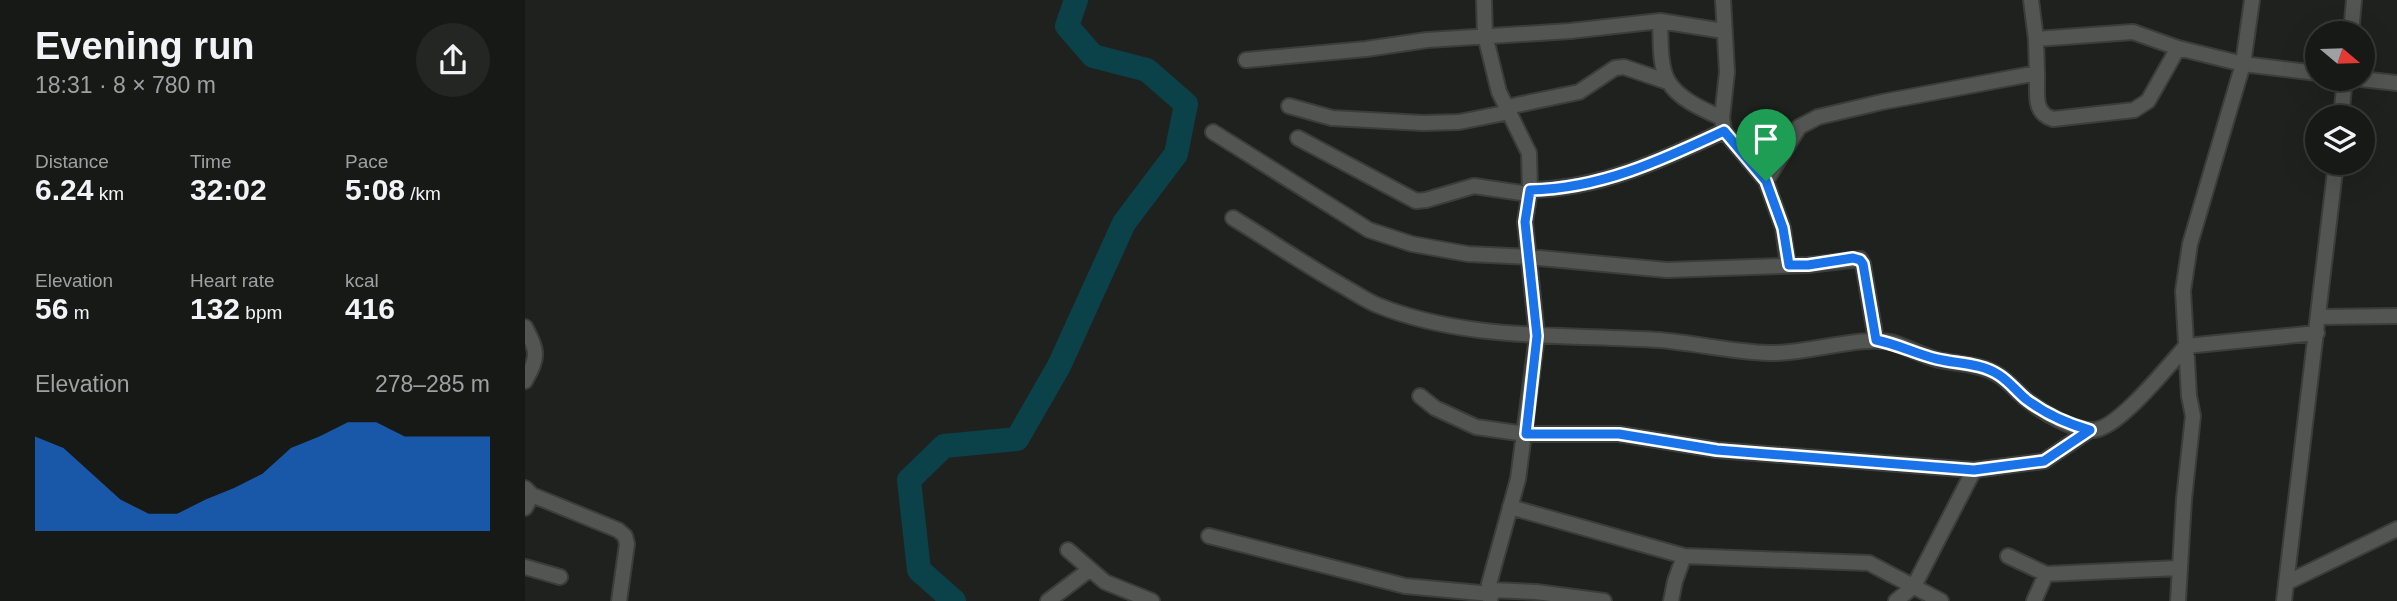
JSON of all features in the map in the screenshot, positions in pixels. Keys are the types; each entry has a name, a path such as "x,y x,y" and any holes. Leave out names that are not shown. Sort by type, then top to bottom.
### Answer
{"street":[{"path":"1484,0 1485,35 1499,92 1529,153 1530,192 1525,222 1537,336 1526,434 1518,479 1489,584 1491,595"},
{"path":"1723,0 1727,72 1723,125"},
{"path":"2031,0 2036,39 2039,110 2045,117 2053,119 2134,110 2148,101 2178,48"},
{"path":"2178,601 2193,416 2189,396 2183,291 2190,244 2243,64 2252,0"},
{"path":"2352,21 2354,0"},
{"path":"1660,21 1663,63 1668,82"},
{"path":"1246,60 1366,49 1427,40 1570,31 1660,21 1724,31"},
{"path":"2036,39 2133,32 2178,48 2243,64 2305,72"},
{"path":"1289,106 1332,118 1423,123 1459,122 1579,92 1615,68 1624,67 1668,82 1723,125 1766,181 1783,228 1789,265"},
{"path":"1766,181 1799,127 1818,117 2037,73"},
{"path":"2375,81 2397,83"},
{"path":"1298,138 1416,201 1474,186 1530,192 1588,184 1665,158 1723,125"},
{"path":"1213,132 1369,230 1412,244 1468,254 1667,270 1860,260 1863,264 1876,340"},
{"path":"2284,601 2335,175"},
{"path":"1233,218 1376,305 1423,319 1480,330 1537,336 1659,340 1769,353 1794,353 1876,340 1894,343 1939,359 1980,367 1999,375 2047,413 2071,425 2090,430 2101,429 2120,416 2186,346 2317,333"},
{"path":"2318,317 2397,316"},
{"path":"525,327 537,353 525,381"},
{"path":"1420,396 1435,408 1476,428 1526,434 1619,434 1717,450 1974,470 2044,461 2090,430"},
{"path":"1896,601 1914,586 1974,470"},
{"path":"527,497 618,530 625,536 627,544 619,601"},
{"path":"1510,507 1684,556 1869,564 1941,601"},
{"path":"2286,583 2397,529"},
{"path":"1209,536 1405,586 1491,595 1536,592 1604,601"},
{"path":"1068,550 1105,582 1152,601"},
{"path":"1671,601 1684,556"},
{"path":"2008,556 2046,574 2179,568"},
{"path":"525,567 560,577"},
{"path":"1048,601 1089,570"},
{"path":"2034,601 2046,574"}],"waterway":[{"path":"954,601 919,570 909,480 944,446 1017,439 1059,366 1124,223 1176,154 1186,104 1147,70 1093,56 1067,26 1076,0"}],"route":[{"path":"1724,131 1766,181 1783,228 1789,265 1853,258 1863,264 1876,340 1894,343 1939,359 1980,367 1999,375 2047,413 2071,425 2090,430 2044,461 2014,467 1974,470 1717,450 1619,434 1526,434 1537,336 1525,222 1530,190 1557,190 1588,184 1665,158 1724,131"}]}
